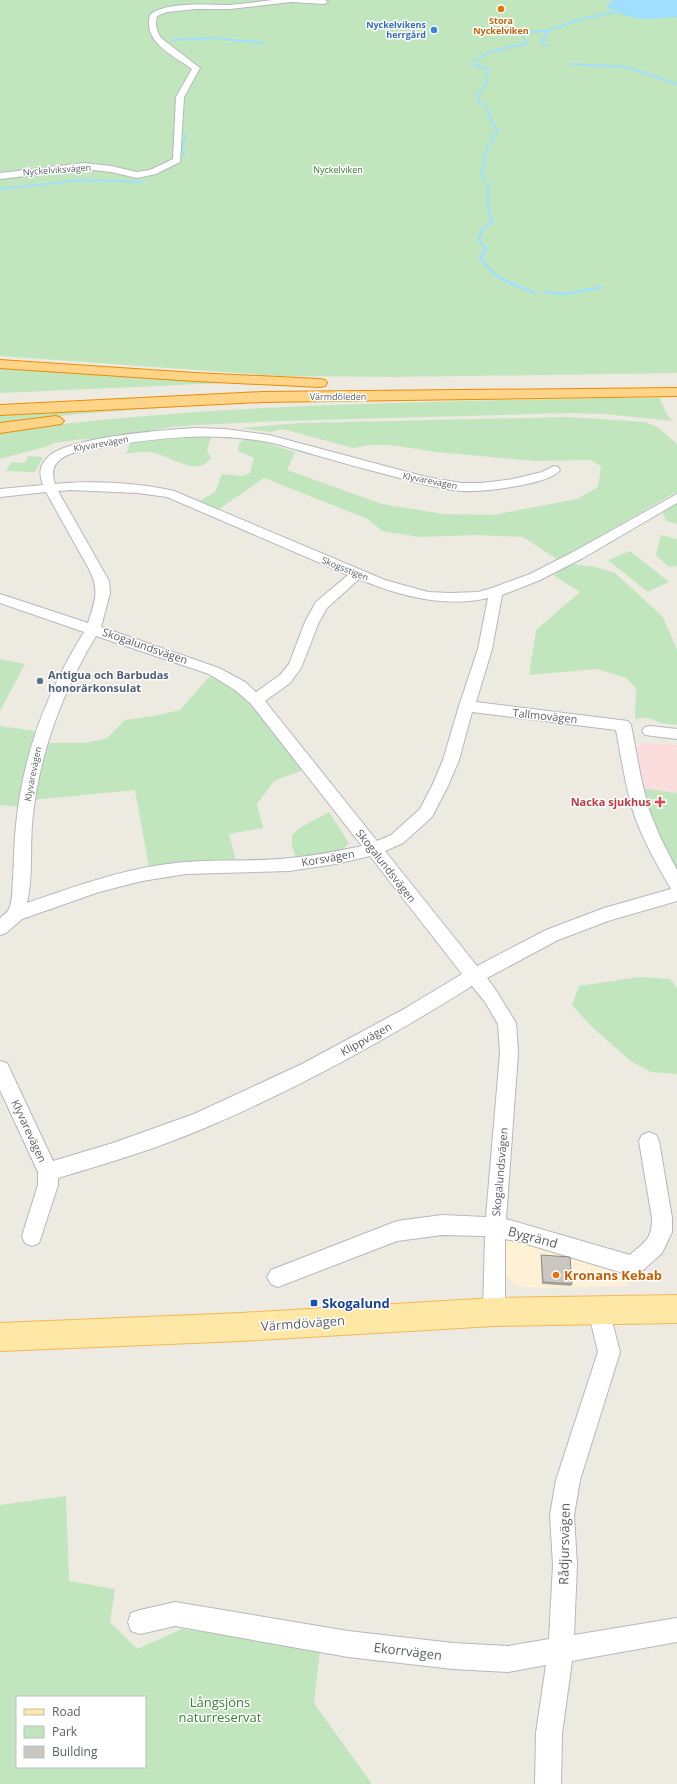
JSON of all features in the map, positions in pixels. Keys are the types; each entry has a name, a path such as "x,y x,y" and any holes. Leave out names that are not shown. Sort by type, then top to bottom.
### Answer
{"highway":[{"path":"0,364 195,377 337,384"},
{"name":"Värmdöleden","path":"0,397 337,384 677,383"},
{"name":"Värmdöleden","path":"0,410 263,397 371,397 677,392"},
{"path":"0,428 103,416 371,397"}],"main road":[{"name":"Värmdövägen","path":"0,1337 241,1327 494,1312 677,1308"}],"street":[{"name":"Nyckelviksvägen","path":"0,176 84,166 111,169 137,175 153,172 177,160 180,98 196,68 160,43 152,27 154,15 165,10 196,7 230,7 291,0 324,2"},
{"name":"Klyvarevägen","path":"16,914 20,898 24,824 36,756 62,684 71,664 93,629 103,593 102,581 50,488 46,474 48,467 55,458 69,450 159,434 178,432 217,432 269,439 446,486 482,487 514,483 546,475 554,470"},
{"name":"Skogsstigen","path":"0,493 70,486 93,486 138,489 170,494 357,574 406,591 428,596 451,597 478,596 496,592 534,577 578,555 677,498"},
{"path":"256,700 285,679 296,665 312,622 321,605 357,574"},
{"name":"Korsvägen","path":"16,914 97,886 142,874 186,868 289,865 336,858 375,849 397,839 426,813 451,760 466,706 485,649 496,592"},
{"name":"Skogalundsvägen","path":"0,598 214,671 240,686 256,700 350,821 375,849 421,910 491,997 507,1023 509,1053 508,1084 495,1227 494,1312"},
{"name":"Tallmovägen","path":"466,706 623,725 633,779 641,809 652,839 677,885"},
{"path":"650,731 677,734"},
{"name":"Klippvägen","path":"48,1172 114,1152 193,1124 309,1070 410,1015 474,976 552,935 604,915 677,894"},
{"path":"0,928 16,914"},
{"name":"Klyvarevägen","path":"0,1069 48,1172"},
{"name":"Bygränd","path":"278,1277 397,1231 442,1225 495,1227 520,1232 633,1266 655,1246 662,1232 662,1218 649,1141"},
{"path":"32,1236 48,1185 48,1172"},
{"name":"Rådjursvägen","path":"548,1784 549,1733 561,1650 565,1565 562,1515 568,1480 609,1352 599,1310"},
{"name":"Ekorrvägen","path":"140,1622 175,1614 348,1644 453,1656 508,1659 677,1630"}],"shaded area":[{"name":"Nacka sjukhus","path":"642,743 677,745 677,875 648,816 635,749"},
{"path":"507,1220 625,1259 628,1286 544,1288 517,1287 505,1276"}],"green space":[{"name":"Nyckelviken","path":"0,0 677,0 677,373 395,377 280,376 0,356"},
{"path":"0,367 224,383 0,393"},
{"path":"607,398 660,398 667,415 673,421 604,414 570,413 282,421 195,425 172,427 112,437 55,443 0,459 0,432 91,421 182,413 288,407"},
{"path":"189,406 77,414 0,423 0,413"},
{"path":"570,417 645,422 657,427 677,444 677,493 671,495 558,560 523,537 476,535 420,537 382,531 368,519 264,478 219,509 200,501 215,492 222,474 242,476 250,473 254,458 238,451 239,443 245,439 251,438 295,452 287,470 382,504 443,514 493,515 577,499 598,487 601,466 590,460 534,461 437,452 390,445 370,445 353,448 283,429 270,432 240,428 301,423"},
{"path":"207,435 211,437 207,451 211,457 206,463 199,466 184,464 151,452 126,454 129,442 160,437"},
{"path":"28,456 43,457 35,472 6,471 11,462 25,463"},
{"path":"677,503 677,524 666,521 662,510"},
{"path":"661,535 677,539 677,566 669,567 656,555"},
{"path":"630,551 669,582 648,592 608,560"},
{"path":"571,564 596,567 615,573 663,617 677,650 677,725 661,723 649,718 635,719 636,688 626,678 597,669 529,675 536,630 580,592 553,575"},
{"path":"0,659 25,664 0,711"},
{"path":"210,676 239,691 256,709 303,770 274,781 257,804 263,828 229,834 236,861 189,863 149,867 135,790 33,800 45,743 86,743 107,738 125,720 154,716 180,710"},
{"path":"0,726 36,731 19,807 0,805"},
{"path":"639,788 677,793 677,875 670,867"},
{"path":"329,812 349,843 342,850 296,857 292,847 292,835 301,827"},
{"path":"639,977 670,979 677,988 677,1074 651,1072 632,1062 591,1026 572,1005 579,986"},
{"name":"Långsjöns naturreservat","path":"66,1496 69,1581 115,1589 110,1622 137,1649 182,1629 243,1637 320,1651 314,1703 372,1784 0,1784 0,1505"}],"water":[{"path":"613,0 677,0 677,17 650,19 625,15 607,7"}],"building":[{"name":"Kronans Kebab","path":"541,1255 570,1257 572,1284 543,1282"}],"waterway":[{"path":"546,31 581,19 616,12"},
{"path":"491,142 494,140 491,136 498,131 491,121 487,107 479,102 478,95 487,83 485,76 488,71 487,68 475,66 474,62 492,51 527,44 521,32 546,31"},
{"path":"546,31 546,38 541,39 541,42 548,46"},
{"path":"171,40 219,38"},
{"path":"223,39 263,43"},
{"path":"571,64 627,67 677,84"},
{"path":"184,155 182,148 186,135"},
{"path":"485,180 481,173 489,144"},
{"path":"0,189 83,180 143,182"},
{"path":"488,183 488,207 492,222 481,231 479,241 486,249 480,257 492,271 504,280 535,293"},
{"path":"544,292 566,294 602,287"}],"place":[{"name":"Stora Nyckelviken","path":"501,9"},
{"name":"Nyckelvikens herrgård","path":"434,30"},
{"name":"Antigua och Barbudas honorärkonsulat","path":"40,681"},
{"name":"Nacka sjukhus","path":"660,802"},
{"name":"Kronans Kebab","path":"556,1275"},
{"name":"Skogalund","path":"314,1303"}]}
